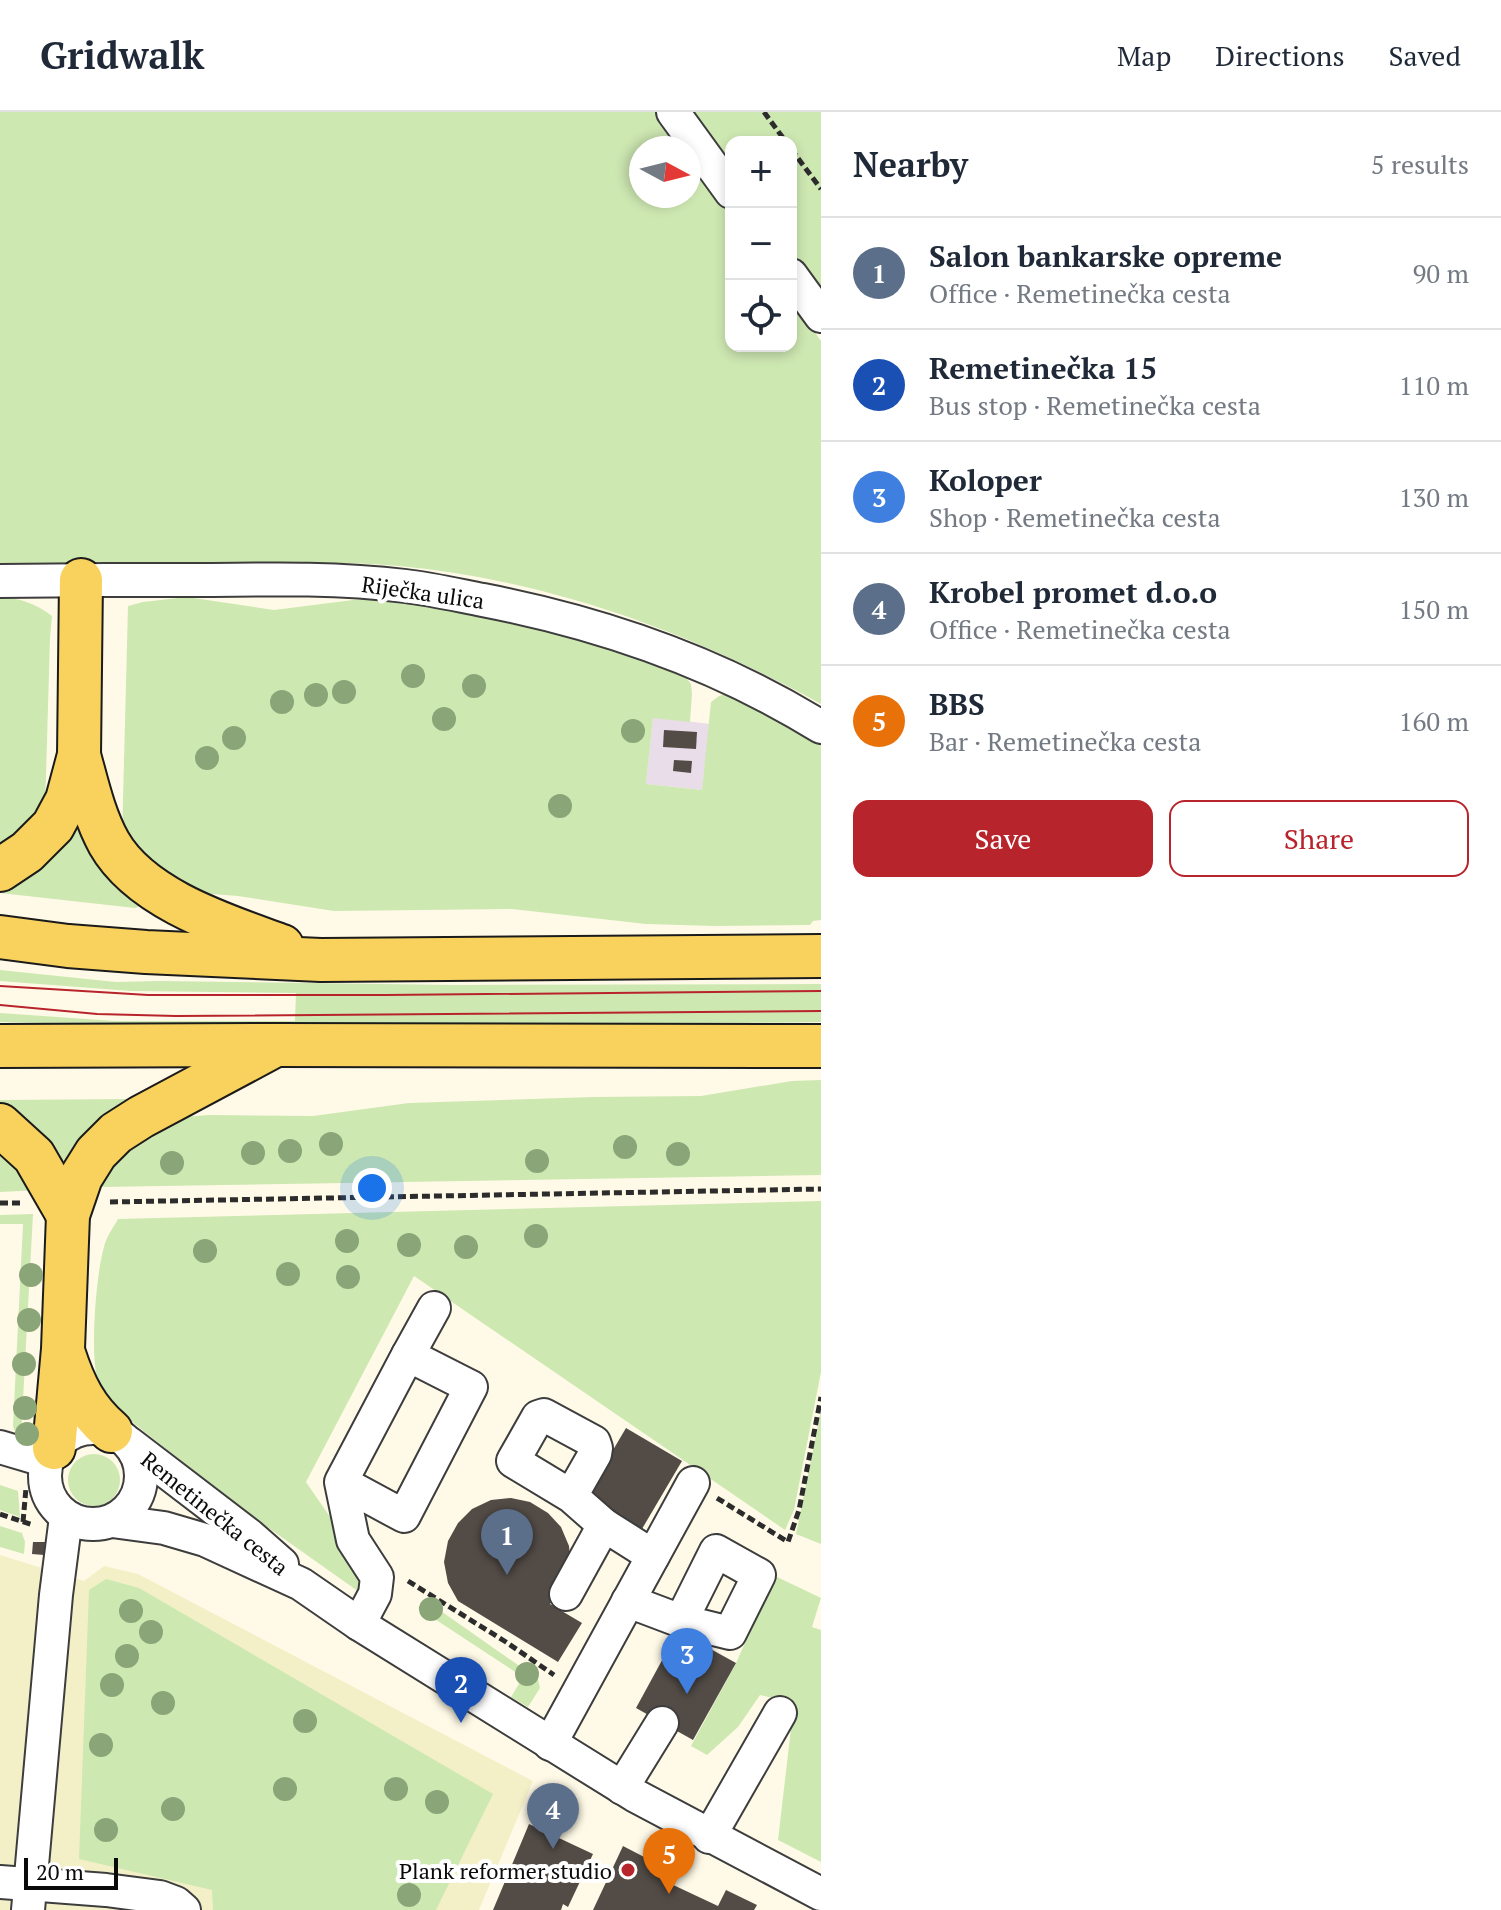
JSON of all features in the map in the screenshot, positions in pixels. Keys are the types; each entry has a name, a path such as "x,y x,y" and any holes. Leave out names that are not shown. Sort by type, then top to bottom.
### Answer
{"main road":[{"path":"0,870 27,852 53,826 67,800 79,755 81,580"},
{"path":"79,755 95,811 109,843 127,867 158,892 207,917 321,960"},
{"path":"0,937 146,952 321,960 821,956"},
{"path":"50,1455 63,1349 87,1208 81,1177 96,1153 116,1133 276,1045"},
{"path":"0,1046 821,1046"},
{"path":"0,1125 87,1208"},
{"path":"63,1349 78,1392 101,1423 119,1437"}],"street":[{"path":"673,112 725,184"},
{"path":"795,280 821,316"},
{"name":"Riječka ulica","path":"0,581 334,580 406,586 508,605 636,640 726,676 821,727"},
{"path":"359,1624 375,1594 377,1577 353,1540 341,1482 434,1308"},
{"path":"341,1482 404,1516 471,1387 408,1355"},
{"path":"53,1522 97,1524 112,1521 135,1500 141,1470 136,1455 119,1437 96,1428 80,1430 65,1437 50,1455 44,1477 47,1492 55,1506 53,1522 56,1595 20,1892 160,1897 184,1910"},
{"name":"Remetinečka cesta","path":"119,1437 249,1535 301,1584"},
{"path":"0,1447 50,1455"},
{"path":"550,1744 693,1483"},
{"path":"571,1496 604,1525 653,1556"},
{"name":"Remetinečka cesta","path":"112,1521 164,1528 205,1540 301,1584 359,1624 622,1788 821,1894"},
{"path":"566,1594 604,1525"},
{"path":"628,1601 681,1621"},
{"path":"709,1837 780,1713"},
{"path":"622,1788 662,1723"}],"path":[{"path":"764,112 782,136"},
{"path":"797,157 821,189"},
{"path":"87,1208 821,1189"},
{"path":"693,1483 788,1542 799,1510 821,1397"},
{"path":"23,1522 26,1488"},
{"path":"0,1514 23,1522 53,1522"},
{"path":"375,1594 394,1581 409,1581 554,1675"}],"shaded area":[{"path":"653,717 710,724 702,790 646,784"},
{"path":"0,1555 84,1581 104,1566 138,1574 533,1781 479,1910 0,1910"}],"green space":[{"path":"0,112 658,112 675,136 629,136 629,208 701,208 701,172 725,206 725,352 797,352 797,307 821,341 821,704 721,654 617,613 510,583 455,573 338,563 0,564"},
{"path":"691,112 821,112 821,293 797,259 797,136 725,136 725,160"},
{"path":"0,597 28,602 52,616 45,810 0,855"},
{"path":"187,597 274,610 369,598 443,606 539,625 629,653 684,675 691,684 690,722 653,718 646,784 702,790 711,702 719,696 728,693 782,720 821,743 821,920 813,921 810,925 714,926 646,924 512,909 334,911 199,893 168,880 122,838 128,606"},
{"path":"80,807 144,905 135,908 0,893 0,886"},
{"path":"0,970 116,982 821,984 821,1022 307,1026 0,1022 0,1013 115,1021 295,1021 296,993 131,991 0,981"},
{"path":"821,1080 821,1175 101,1187 114,1159 131,1141 183,1117 313,1116 409,1103 701,1096 792,1081"},
{"path":"0,1100 129,1101 63,1182 0,1108"},
{"path":"0,1139 41,1190 0,1192"},
{"path":"821,1201 821,1372 794,1510 785,1530 414,1276 306,1482 362,1568 362,1594 246,1512 112,1406 96,1372 94,1327 99,1274 105,1243 118,1219"},
{"path":"33,1214 21,1437 13,1426 23,1224 0,1224 0,1215"},
{"path":"821,1411 821,1544 796,1534"},
{"path":"94,1454 112,1462 120,1480 112,1498 94,1506 76,1498 68,1480 76,1462"},
{"path":"0,1485 18,1491 20,1517 0,1510"},
{"path":"0,1526 22,1533 24,1554 0,1547"},
{"path":"775,1576 821,1598 812,1627 821,1630 821,1862 778,1840 794,1703 760,1695 738,1727 707,1755 691,1746 736,1663"},
{"path":"106,1579 139,1588 493,1794 436,1910 213,1910 212,1890 79,1859 89,1590"},
{"path":"424,1602 538,1679 540,1688 528,1707 511,1697 523,1677 418,1608"}],"building":[{"path":"664,730 697,732 696,749 663,747"},
{"path":"674,760 692,761 691,773 673,771"},
{"path":"626,1428 682,1461 639,1534 583,1501"},
{"path":"511,1498 530,1502 548,1513 561,1527 569,1546 571,1567 550,1604 582,1623 558,1662 458,1601 448,1583 444,1562 448,1541 458,1523 472,1509 491,1500"},
{"path":"33,1542 45,1542 44,1555 32,1554"},
{"path":"678,1631 736,1663 693,1740 636,1708"},
{"path":"529,1824 593,1854 568,1907 563,1904 561,1910 493,1910"},
{"path":"623,1846 673,1872 669,1883 718,1906 726,1890 757,1905 754,1910 593,1910"}],"tram line":[{"path":"0,986 148,995 821,991"},
{"path":"0,1005 97,1014 176,1016 821,1011"}],"place":[{"name":"Salon bankarske opreme","path":"507,1575"},
{"name":"Koloper","path":"687,1694"},
{"name":"Remetinečka 15","path":"461,1723"},
{"name":"Krobel promet d.o.o","path":"553,1849"},
{"name":"Plank reformer studio","path":"628,1870"},
{"name":"BBS","path":"669,1894"}]}
